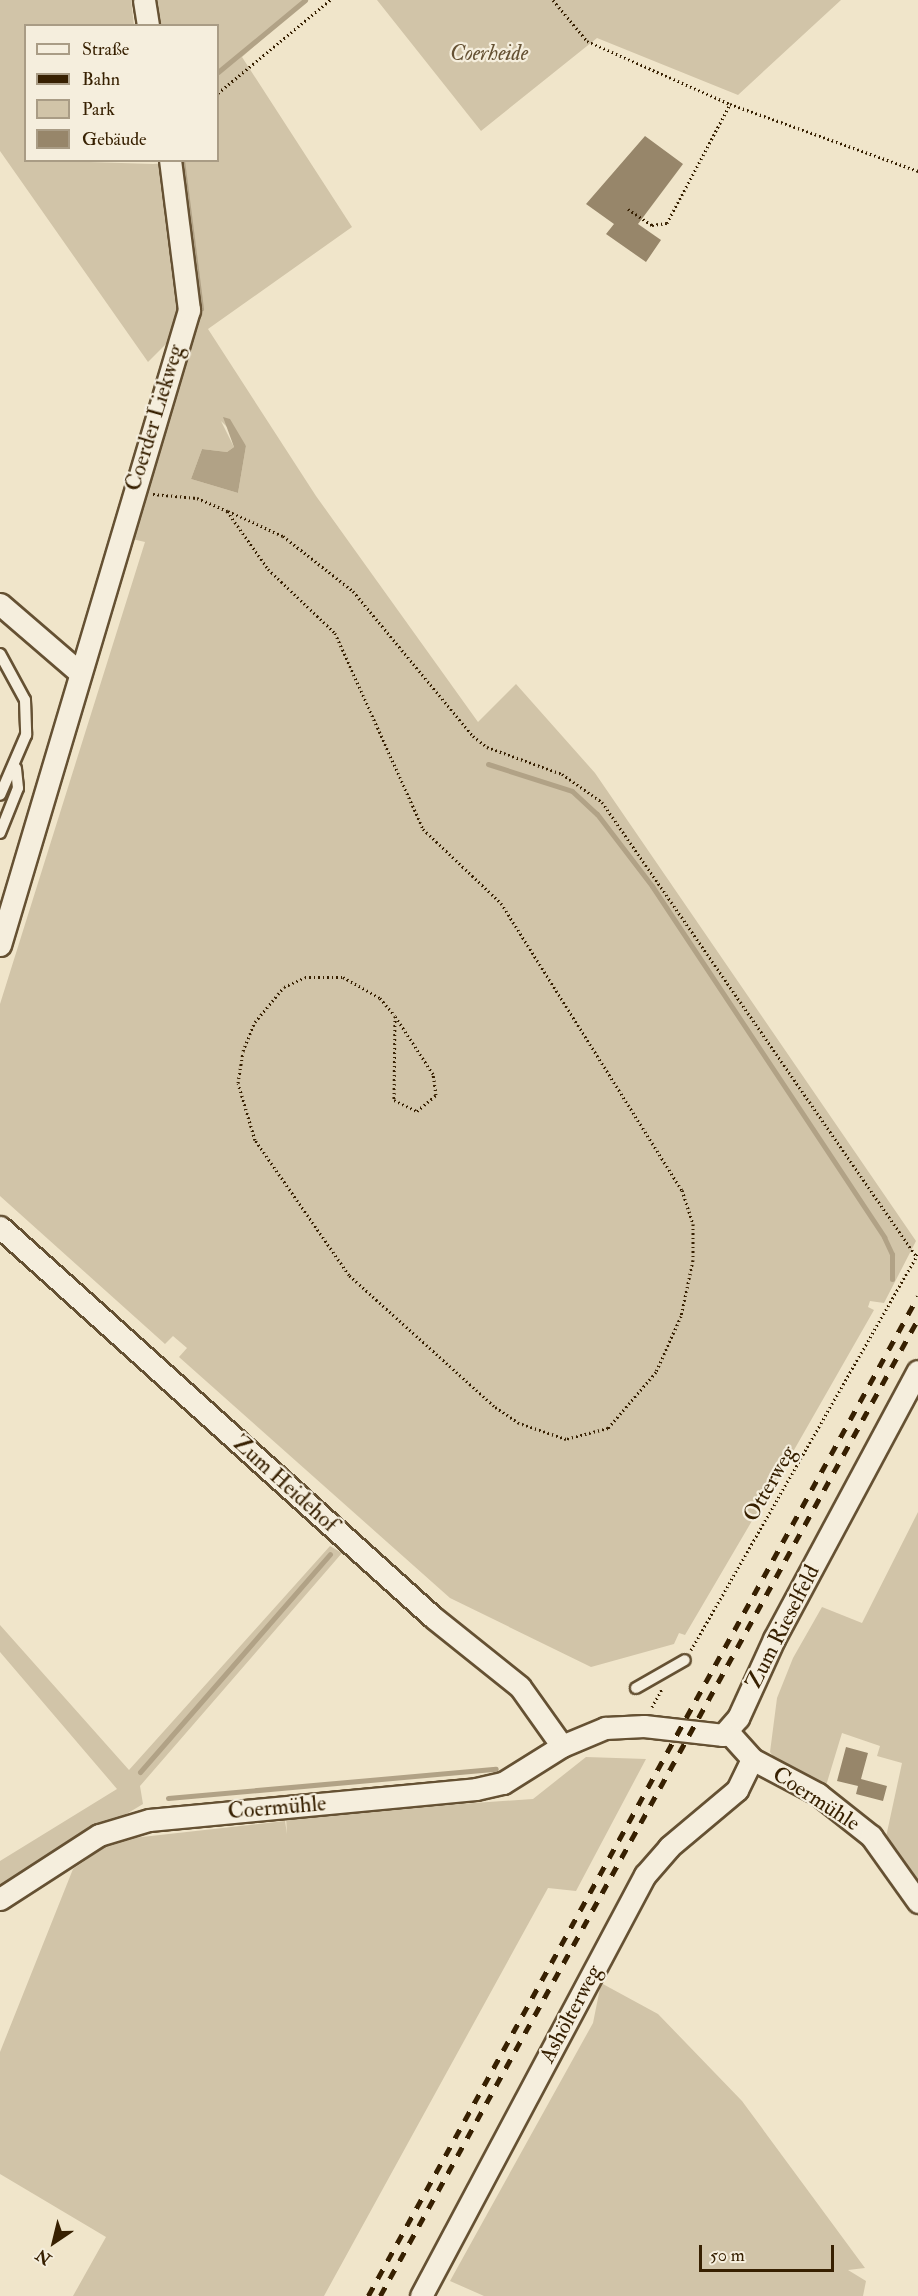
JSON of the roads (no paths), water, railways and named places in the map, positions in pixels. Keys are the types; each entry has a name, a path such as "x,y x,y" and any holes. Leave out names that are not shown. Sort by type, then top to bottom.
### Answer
{"street":[{"path":"144,0 148,24"},
{"name":"Coerder Liekweg","path":"0,945 68,720 78,671 189,310 170,162"},
{"path":"0,604 78,671"},
{"name":"Zum Heidehof","path":"0,1227 425,1610 520,1687 562,1746"},
{"name":"Zum Rieselfeld","path":"728,1732 918,1371"},
{"path":"562,1746 605,1728 644,1726 702,1736 728,1732"},
{"name":"Coermühle","path":"728,1732 752,1759 846,1814 891,1860 918,1902"},
{"name":"Coermühle","path":"0,1899 99,1835 149,1820 476,1789 503,1783 562,1746"},
{"name":"Ashölterweg","path":"421,2296 645,1875 669,1847 737,1791 752,1759"}],"lane":[{"path":"0,654 25,700 26,735 16,767 0,795"},
{"path":"0,833 18,788 16,767"},
{"path":"636,1688 685,1660"}],"waterway":[{"path":"219,71 305,0"},
{"path":"182,162 201,309"},
{"path":"488,764 572,791 597,814 652,886 884,1237 892,1254 892,1279"},
{"path":"140,1772 330,1554"},
{"path":"168,1798 496,1769"}],"railway":[{"path":"368,2296 918,1296"},
{"path":"380,2296 918,1319"}],"park label":[{"name":"Coerheide","path":"489,54"}]}
